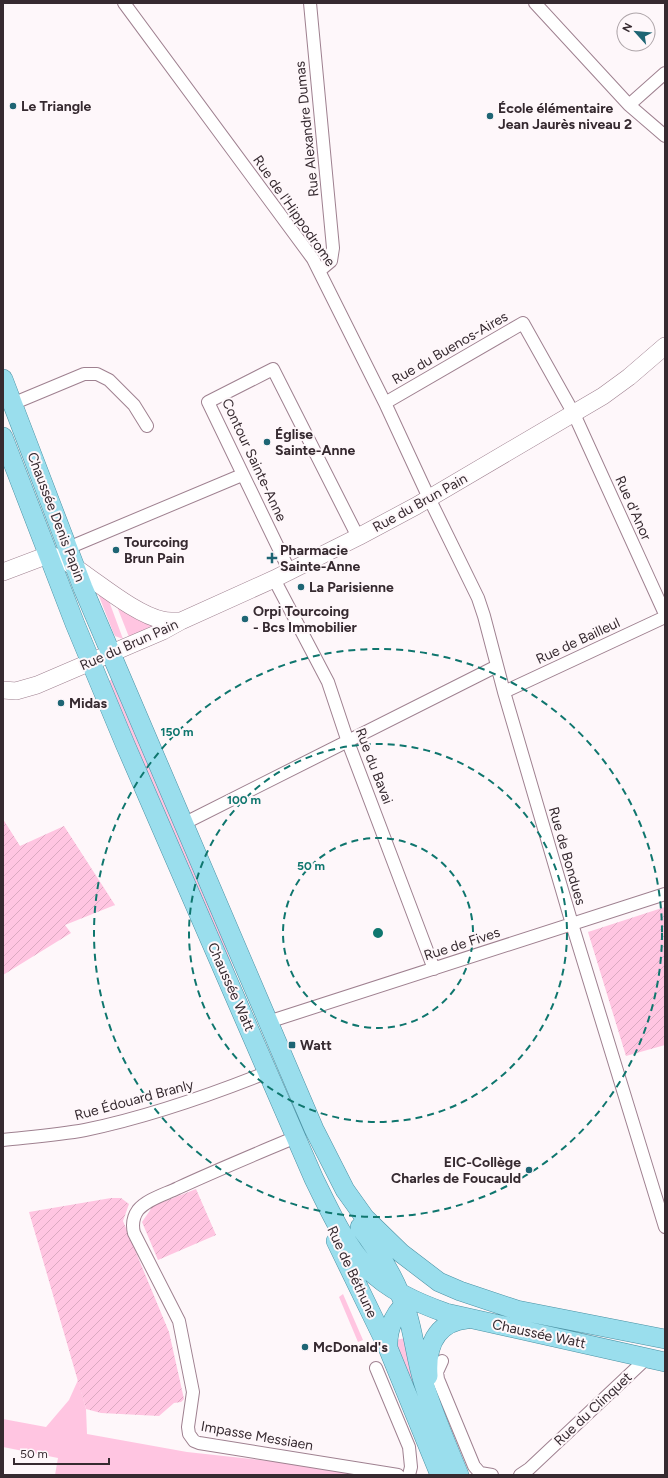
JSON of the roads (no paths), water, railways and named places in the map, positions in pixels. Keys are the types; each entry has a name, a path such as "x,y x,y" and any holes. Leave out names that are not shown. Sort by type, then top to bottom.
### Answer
{"main road":[{"name":"Rue du Brun Pain","path":"3,690 16,691 36,686 111,654 290,572 358,537 429,498 574,414 616,387 665,346"},
{"name":"Chaussée Denis Papin","path":"3,379 76,568 92,586 111,654"},
{"name":"Chaussée Denis Papin","path":"3,437 48,556 91,662"},
{"path":"3,572 48,556 61,559 76,568"},
{"path":"64,595 92,586 162,620 181,621"},
{"name":"Chaussée Watt","path":"111,654 314,1129 336,1174 354,1204 373,1227 395,1248 428,1275 449,1287 517,1310"},
{"name":"Chaussée Watt","path":"91,662 125,744 314,1179 344,1236 361,1261 372,1273 406,1299 446,1313 467,1319 665,1362"},
{"name":"Chaussée Watt","path":"314,1129 325,1164 338,1195 380,1255 406,1299"},
{"name":"Rue de Béthune","path":"314,1179 335,1237 388,1348 440,1475"},
{"name":"Chaussée Watt","path":"406,1299 450,1298 665,1340"},
{"path":"388,1348 388,1336 392,1322 406,1299"},
{"path":"406,1299 419,1370 459,1475"},
{"path":"435,1415 427,1365 431,1346 439,1332 446,1326 455,1321 467,1319"},
{"name":"Rue du Clinquet","path":"646,1358 665,1340"}],"street":[{"name":"Rue de l'Hippodrome","path":"124,3 304,247 319,271 385,403 429,498"},
{"name":"Rue Alexandre Dumas","path":"310,3 333,248 331,261 319,271"},
{"path":"535,3 629,105 665,136"},
{"path":"629,105 665,73"},
{"name":"Rue du Buenos-Aires","path":"385,403 523,323 574,414"},
{"name":"Contour Sainte-Anne","path":"290,572 208,402 273,369 358,537"},
{"path":"12,404 84,374 96,374 109,380 134,405 147,426"},
{"name":"Rue d'Anor","path":"574,414 665,614"},
{"path":"68,548 242,475"},
{"name":"Rue de Bondues","path":"429,498 481,606 504,692 572,924 665,1227"},
{"name":"Rue du Bavai","path":"274,579 328,682 348,742 434,968"},
{"name":"Rue de Bailleul","path":"504,692 665,617"},
{"path":"183,824 497,666"},
{"name":"Rue de Fives","path":"268,1022 665,894"},
{"name":"Rue Édouard Branly","path":"3,1140 66,1133 132,1119 175,1107 268,1072"},
{"name":"Impasse Messiaen","path":"296,1137 215,1171 149,1202 138,1210 135,1216 133,1228 134,1233 179,1321 182,1332 193,1392 188,1427 189,1434 194,1441 199,1443 398,1475"},
{"name":"Rue du Clinquet","path":"520,1475 529,1469 646,1358"},
{"path":"442,1361 437,1372 438,1379 474,1466 486,1474"},
{"path":"376,1368 409,1447 411,1467 409,1475"}],"place":[{"name":"Le Triangle","path":"13,106"},
{"name":"École élémentaire Jean Jaurès niveau 2","path":"490,116"},
{"name":"Église Sainte-Anne","path":"267,442"},
{"name":"Tourcoing Brun Pain","path":"116,550"},
{"name":"Pharmacie Sainte-Anne","path":"272,558"},
{"name":"La Parisienne","path":"301,587"},
{"name":"Orpi Tourcoing - Bcs Immobilier","path":"245,619"},
{"name":"Midas","path":"61,703"},
{"name":"Watt","path":"292,1045"},
{"name":"EIC-Collège Charles de Foucauld","path":"529,1170"},
{"name":"McDonald's","path":"305,1347"}]}
